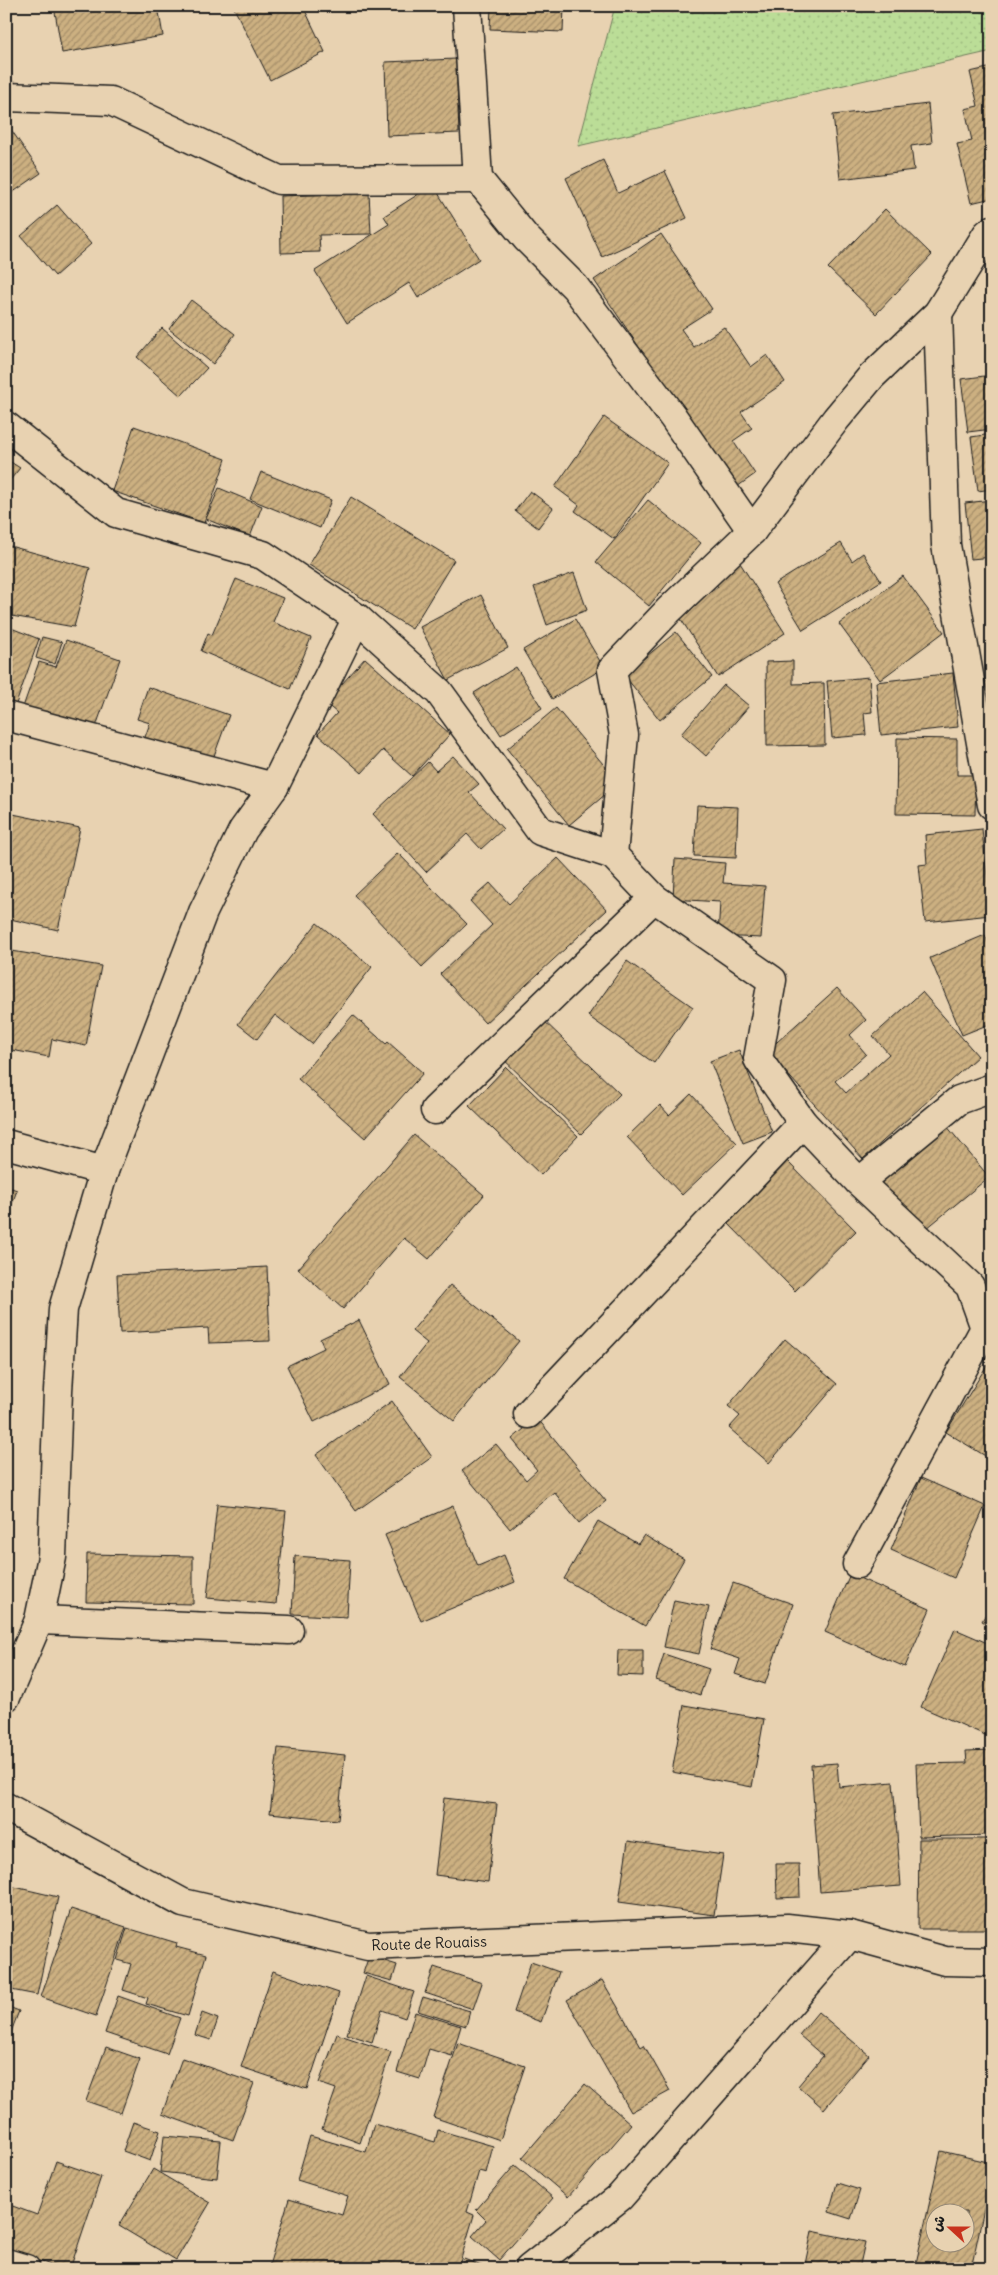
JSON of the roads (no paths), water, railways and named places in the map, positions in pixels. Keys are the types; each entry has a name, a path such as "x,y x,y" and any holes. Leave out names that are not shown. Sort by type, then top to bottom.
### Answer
{"street":[{"path":"467,6 478,178 526,238 581,295 673,417 752,531"},
{"path":"6,96 111,101 279,180 478,178"},
{"path":"613,855 624,734 612,670 669,610 752,531 836,419 871,377 938,313 987,234 992,230"},
{"path":"938,313 946,545 992,805"},
{"path":"6,426 116,513 263,555 357,618 439,692 540,831 613,855 654,898 772,980 758,1058 803,1123 859,1182 970,1286 988,1331 857,1564"},
{"path":"6,1696 39,1620 52,1557 63,1309 104,1171 204,912 244,830 274,787 357,618"},
{"path":"6,716 274,787"},
{"path":"435,1110 654,898"},
{"path":"859,1182 959,1100 992,1088"},
{"path":"528,1414 803,1123"},
{"path":"6,1144 104,1171"},
{"path":"39,1620 289,1630"},
{"name":"Route de Rouaiss","path":"6,1807 183,1903 368,1946 787,1928 850,1935 945,1961 992,1962"},
{"path":"528,2269 620,2197 850,1935"},
{"path":"6,2263 26,2269"}]}
